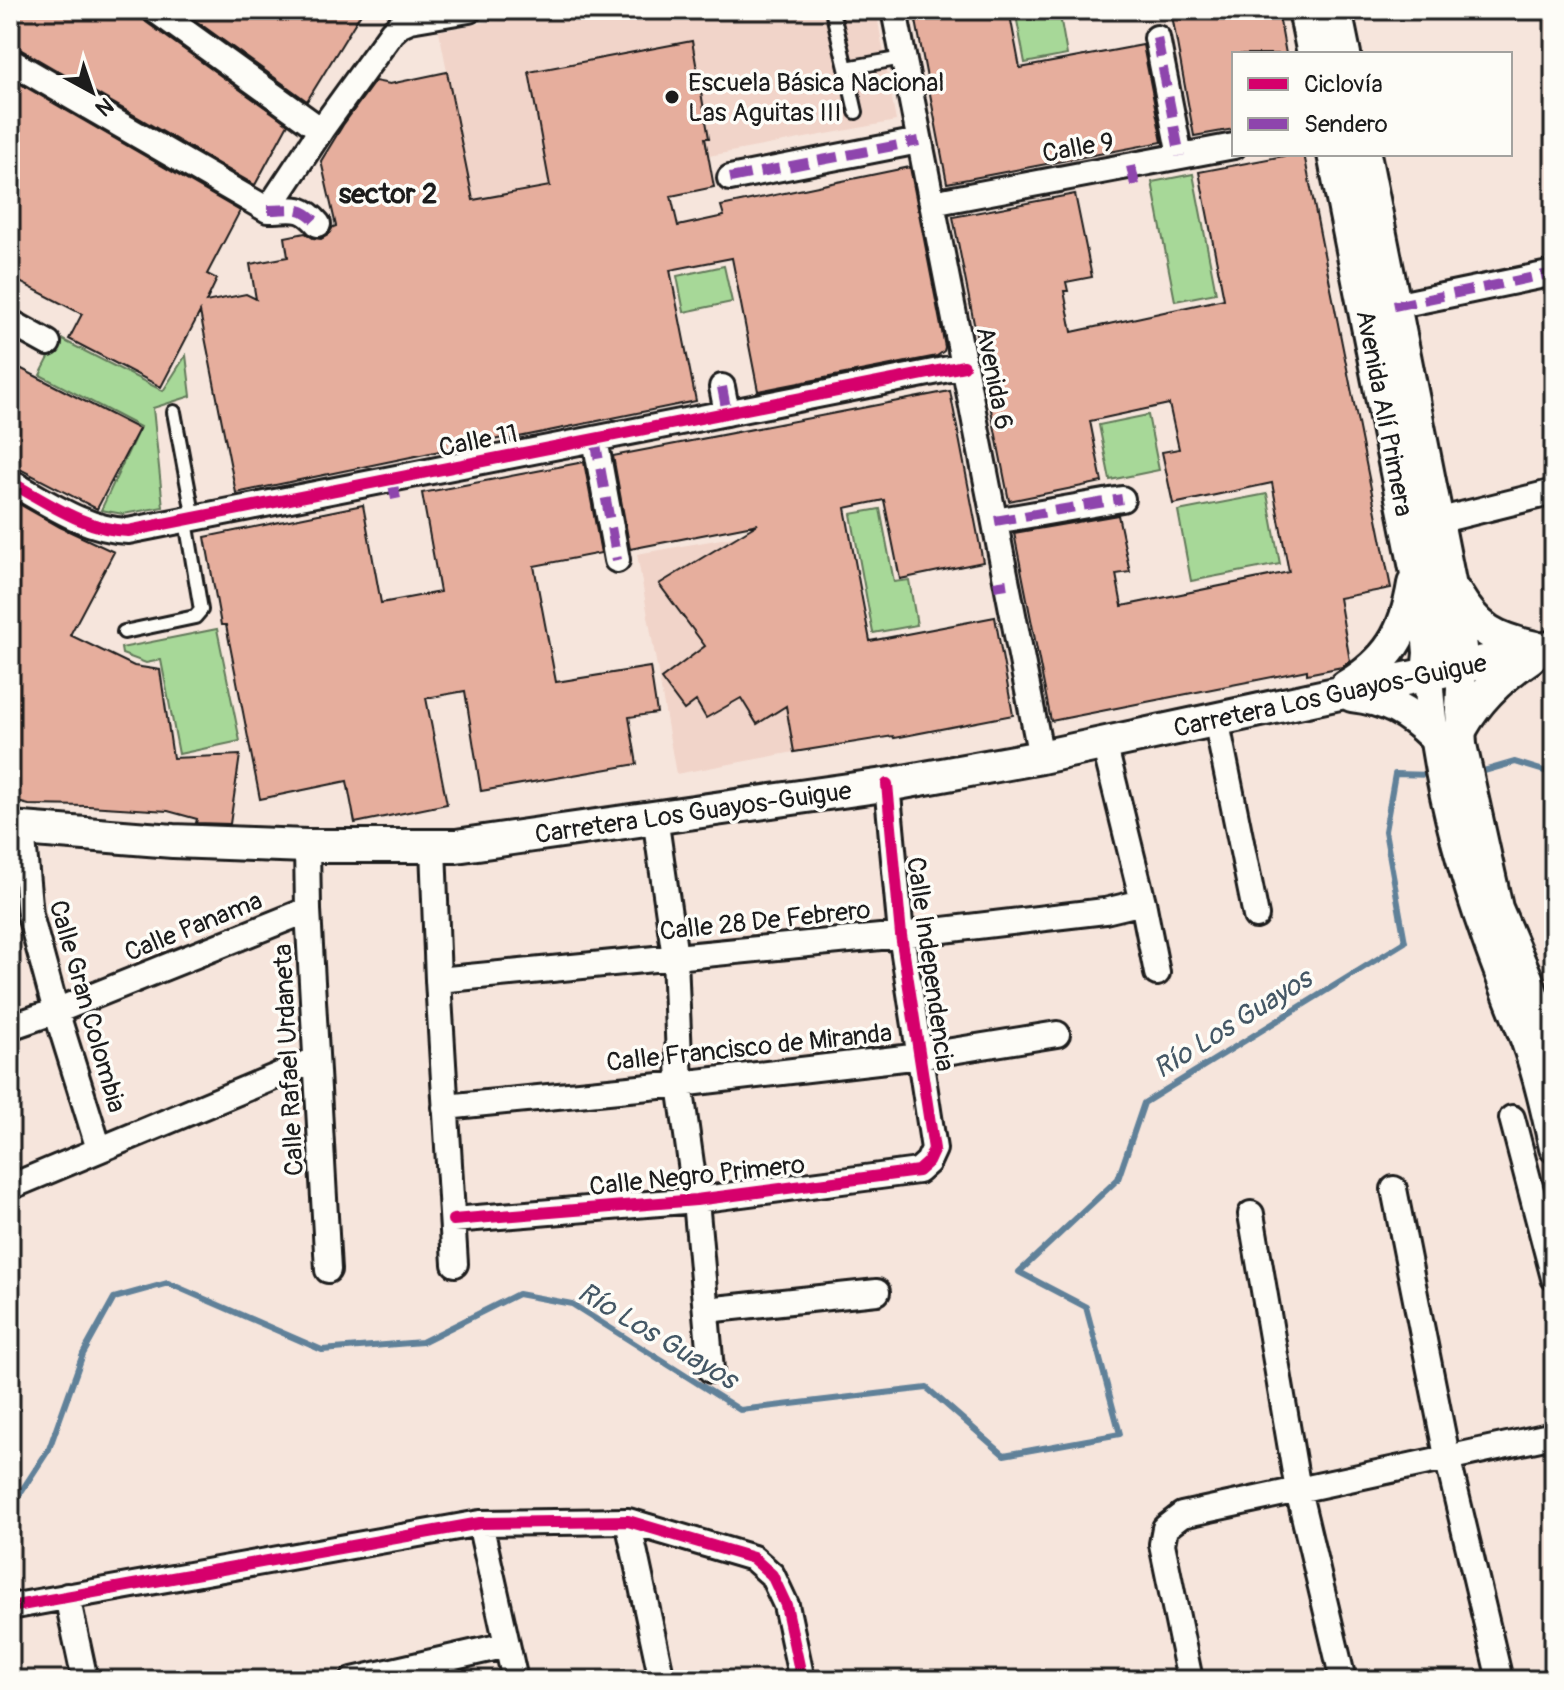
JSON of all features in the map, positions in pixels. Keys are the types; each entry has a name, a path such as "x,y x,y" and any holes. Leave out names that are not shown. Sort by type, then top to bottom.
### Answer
{"main road":[{"path":"1305,10 1314,52"},
{"path":"1335,10 1344,52"},
{"name":"Avenida Alí Primera","path":"1334,156 1428,629 1428,674"},
{"name":"Avenida Alí Primera","path":"1364,156 1457,622 1462,666"},
{"path":"1332,694 1375,667 1392,648 1404,626 1411,602 1415,565"},
{"path":"1448,577 1465,610 1483,628 1504,641 1548,648"},
{"path":"1332,694 1375,698 1395,705 1448,740 1497,680 1548,648"},
{"name":"Carretera Los Guayos-Guigue","path":"16,829 173,841 307,846 456,846 887,784 1041,757 1548,648"}],"street":[{"path":"155,10 321,130"},
{"path":"268,210 392,32 397,17 410,20 469,10"},
{"name":"Avenida 6","path":"894,10 995,521 1001,585 1041,757"},
{"path":"1157,38 1180,156"},
{"path":"10,61 268,210 302,210 318,224"},
{"path":"730,178 919,141"},
{"name":"Calle 9","path":"932,203 1133,176 1180,156 1232,146"},
{"path":"1394,306 1554,273"},
{"path":"10,322 48,343"},
{"name":"Calle 11","path":"10,482 93,526 128,531 394,489 595,439 964,366"},
{"path":"722,387 727,413"},
{"path":"595,439 617,560"},
{"path":"1437,521 1554,492"},
{"path":"995,521 1122,499"},
{"path":"1448,740 1462,666"},
{"path":"1428,674 1448,740 1472,852 1486,938 1527,1045 1554,1148"},
{"path":"1216,719 1256,916"},
{"path":"1104,743 1157,973"},
{"name":"Calle Independencia","path":"887,784 901,935 934,1149"},
{"path":"655,817 675,957 680,1084 696,1200 711,1370"},
{"name":"Calle Gran Colombia","path":"16,829 30,915 99,1149"},
{"name":"Calle Rafael Urdaneta","path":"307,846 315,1060 328,1270"},
{"path":"433,847 455,1264"},
{"path":"1472,852 1528,978 1554,1057"},
{"name":"Calle 28 De Febrero","path":"438,980 901,935 1105,911 1143,902"},
{"name":"Calle Panama","path":"10,1027 308,910"},
{"name":"Calle Francisco de Miranda","path":"445,1107 921,1056 1057,1034"},
{"path":"10,1187 315,1060"},
{"path":"1512,1118 1554,1278"},
{"name":"Calle Negro Primero","path":"453,1220 696,1200 918,1171 928,1162 934,1149"},
{"path":"1394,1189 1447,1456 1500,1680"},
{"path":"1251,1214 1298,1490 1343,1680"},
{"path":"706,1310 877,1292"},
{"path":"1190,1680 1162,1544 1165,1528 1182,1515 1554,1435"},
{"path":"628,1521 662,1680"},
{"path":"10,1607 480,1523 628,1521 753,1558 772,1575 786,1605 802,1680"},
{"path":"480,1523 515,1680"},
{"path":"67,1596 85,1680"},
{"path":"353,1680 507,1645"}],"lane":[{"path":"832,10 856,112"},
{"path":"846,68 903,58"},
{"path":"124,632 195,617 201,610 174,412"}],"shaded area":[{"name":"Escuela Básica Nacional Las Aguitas III","path":"551,10 876,10 896,121 473,200 439,31"},
{"path":"755,533 794,752 676,774 637,554"}],"green space":[{"path":"1015,10 1059,10 1067,55 1025,63"},
{"path":"1193,174 1216,293 1175,301 1152,182"},
{"path":"724,266 732,302 684,312 677,276"},
{"path":"59,338 163,391 186,355 191,396 153,408 163,507 123,514 101,510 140,427 40,375"},
{"path":"1148,415 1159,470 1110,480 1099,425"},
{"path":"1267,494 1280,564 1191,581 1178,511"},
{"path":"880,509 894,582 909,580 917,625 873,633 851,514"},
{"path":"217,629 240,741 179,754 161,660 146,663 122,654 121,648"}],"building":[{"path":"10,10 140,10 146,22 288,124 255,185 10,46"},
{"path":"181,10 363,10 307,101"},
{"path":"914,10 1009,10 1020,68 1143,45 1162,142 947,183"},
{"path":"1171,10 1278,10 1286,52 1232,52 1232,129 1194,136"},
{"path":"692,41 714,187 671,196 678,226 724,216 721,206 910,167 944,351 937,356 758,391 732,258 670,270 696,401 236,493 200,312 161,387 69,339 82,314 10,277 10,78 240,211 207,274 217,279 206,302 246,294 256,299 250,264 288,257 285,237 305,233 321,239 336,226 321,161 375,81 390,84 447,72 473,200 550,186 529,72"},
{"path":"1283,156 1304,156 1391,588 1339,598 1350,661 1342,667 1307,674 1307,670 1051,721 1014,533 1118,515 1130,572 1116,574 1122,606 1289,572 1272,483 1173,504 1162,452 1179,449 1169,404 1090,421 1102,482 1009,501 953,217 1075,194 1092,277 1066,282 1068,291 1064,291 1072,332 1224,299 1199,172"},
{"path":"10,363 139,429 97,509 10,464"},
{"path":"950,391 983,562 900,579 884,500 845,508 870,641 995,617 1013,715 894,738 794,752 786,706 757,724 741,698 706,718 696,701 684,710 661,679 705,646 659,584 758,524 630,549 613,456"},
{"path":"584,462 601,553 534,566 556,682 650,667 657,713 629,717 637,764 481,791 465,691 426,698 447,804 355,823 347,781 260,799 226,625 221,625 205,537 363,505 381,603 440,592 422,493"},
{"path":"10,499 114,552 70,635 134,666 160,670 173,758 240,755 230,824 196,823 197,819 168,811 29,805 10,800"}],"waterway":[{"name":"Río Los Guayos","path":"1477,773 1515,762 1554,774"},
{"name":"Río Los Guayos","path":"10,1506 49,1449 83,1354 114,1298 168,1283 322,1350 422,1342 518,1294 572,1304 740,1410 927,1388 1004,1455 1120,1434 1086,1307 1019,1272 1118,1179 1144,1103 1405,942 1385,831 1395,774 1434,775"}],"marked path":[{"path":"1157,38 1180,156"},
{"path":"730,178 919,141"},
{"path":"1131,166 1135,185"},
{"path":"268,210 301,211 318,224"},
{"path":"1394,306 1554,273"},
{"path":"722,387 727,413"},
{"path":"595,439 617,560"},
{"path":"392,480 396,499"},
{"path":"995,521 1122,499"},
{"path":"994,586 1007,584"}],"cycle path":[{"path":"10,482 82,520 128,531 964,366"},
{"path":"453,1220 696,1200 918,1171 928,1162 934,1149 901,935 887,784"},
{"path":"10,1607 480,1523 628,1521 753,1558 772,1575 786,1605 802,1680"}],"place":[{"name":"Escuela Básica Nacional Las Aguitas III","path":"672,97"}],"district":[{"name":"sector 2","path":"388,193"}]}
